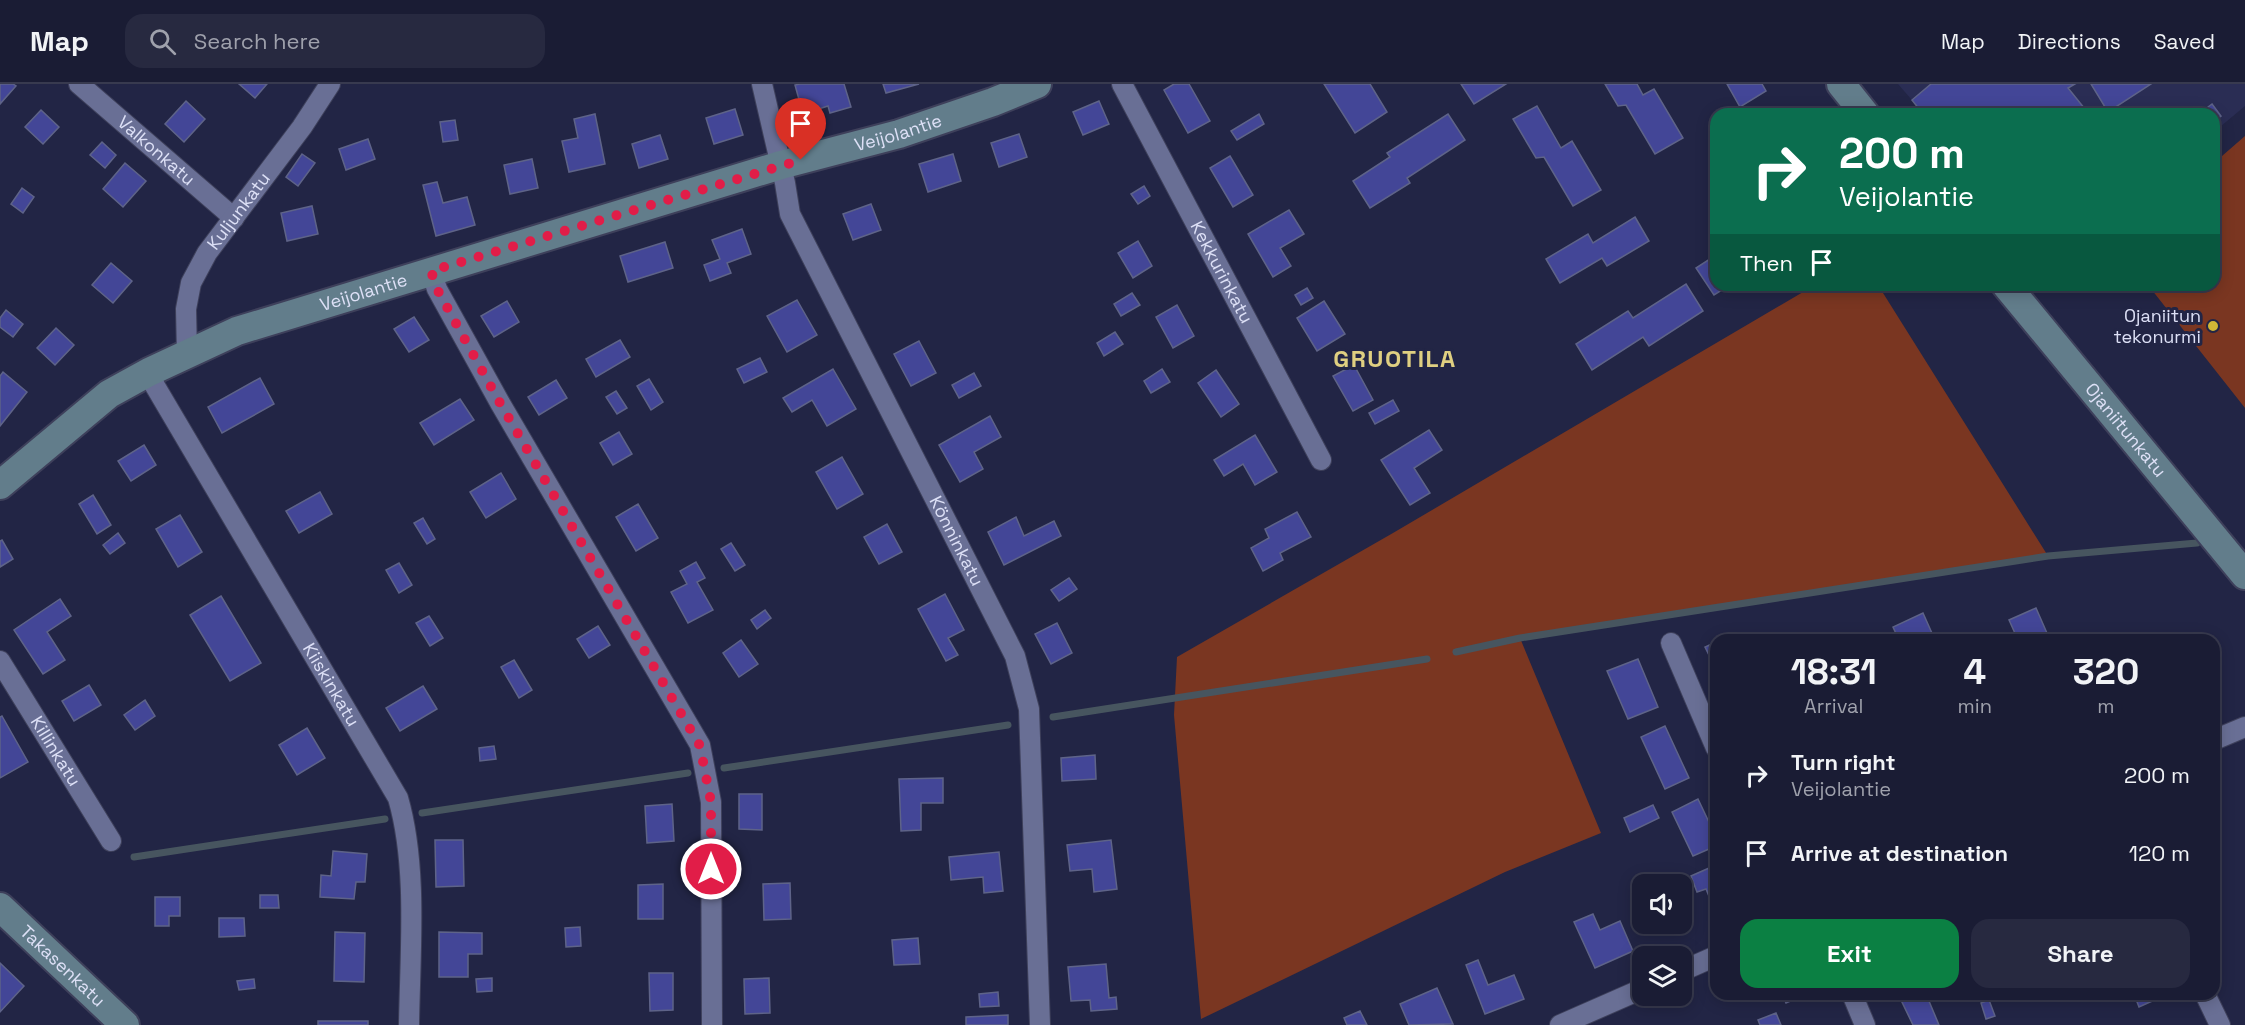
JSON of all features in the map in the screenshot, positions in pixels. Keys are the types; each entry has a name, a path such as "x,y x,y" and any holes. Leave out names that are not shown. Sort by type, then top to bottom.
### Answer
{"street":[{"name":"Valkonkatu","path":"79,84 234,218"},
{"name":"Kuljunkatu","path":"187,354 185,318 191,283 207,253 302,127 330,84"},
{"name":"Könninkatu","path":"762,84 790,214 1015,656 1029,709 1040,1025"},
{"name":"Veijolantie","path":"0,485 109,394 149,372 237,331 781,165 899,134 993,102 1037,84"},
{"name":"Kekkurinkatu","path":"1122,84 1321,460"},
{"path":"1840,84 1860,108"},
{"path":"431,271 437,289 500,403 700,746 711,802 712,1025"},
{"name":"Ojaniitunkatu","path":"2011,291 2245,575"},
{"name":"Kiiskinkatu","path":"149,372 155,386 398,798 404,817 410,866 409,1025"},
{"path":"1671,643 1710,734"},
{"name":"Killinkatu","path":"0,661 111,841"},
{"path":"2220,737 2245,727"},
{"name":"Takasenkatu","path":"0,907 124,1025"},
{"path":"1692,967 1710,959"},
{"path":"1563,1024 1632,993"},
{"path":"1855,1000 1865,1025"},
{"path":"2208,1000 2220,1025"}],"shaded area":[{"path":"1898,84 2245,84 2245,106 2220,127 2220,108 1919,108"},
{"name":"Ojaniitun tekonurmi","path":"2245,136 2245,408 2153,291 2220,291 2220,158"},
{"path":"1805,291 1882,291 2048,556 1520,638 1601,833 1505,872 1201,1019 1174,715 1177,657"}],"building":[{"path":"0,84 16,86 0,104"},
{"path":"239,84 267,84 255,98"},
{"path":"844,84 851,107 830,113 828,106 803,114 795,85"},
{"path":"883,84 919,84 886,93"},
{"path":"1174,84 1189,84 1210,121 1188,133 1164,90"},
{"path":"1324,84 1370,84 1387,112 1355,133"},
{"path":"1461,84 1506,84 1474,104"},
{"path":"1605,84 1637,84 1643,95 1654,89 1683,138 1655,154 1626,105 1618,106"},
{"path":"1727,84 1762,84 1766,91 1740,107"},
{"path":"1931,84 2075,84 2068,88 2084,108 1918,108 1912,100"},
{"path":"2091,84 2151,84 2114,108 2106,108"},
{"path":"186,101 205,119 184,142 165,124"},
{"path":"1099,101 1109,124 1083,135 1073,112"},
{"path":"1537,106 1561,148 1572,141 1601,190 1573,206 1544,157 1536,158 1513,119"},
{"path":"735,109 743,135 714,144 706,118"},
{"path":"41,110 59,127 43,144 25,127"},
{"path":"595,114 605,164 569,172 562,141 578,138 574,119"},
{"path":"1259,114 1264,124 1237,140 1231,131"},
{"path":"1448,114 1465,140 1407,178 1410,183 1370,208 1353,181 1390,157 1387,153"},
{"path":"455,120 458,140 443,142 440,122"},
{"path":"1019,134 1027,157 999,167 991,143"},
{"path":"660,135 668,159 639,168 632,144"},
{"path":"368,139 375,159 346,170 339,149"},
{"path":"102,142 116,155 105,168 90,155"},
{"path":"302,154 315,163 298,186 286,177"},
{"path":"953,154 961,181 928,192 919,164"},
{"path":"1230,156 1253,195 1233,207 1210,168"},
{"path":"532,159 538,188 510,194 504,165"},
{"path":"125,163 146,181 123,207 103,189"},
{"path":"437,182 443,203 467,197 475,225 436,236 423,185"},
{"path":"1144,186 1150,196 1138,204 1131,194"},
{"path":"22,188 34,197 23,213 11,204"},
{"path":"871,204 881,230 853,240 843,214"},
{"path":"312,206 318,234 287,241 281,213"},
{"path":"1289,210 1304,234 1280,248 1291,266 1273,277 1248,234"},
{"path":"1635,217 1649,241 1607,266 1602,258 1560,283 1546,259 1588,234 1593,243"},
{"path":"742,229 751,254 727,263 731,273 710,281 704,265 720,259 712,240"},
{"path":"1138,241 1152,266 1133,278 1118,253"},
{"path":"665,242 673,268 628,282 620,256"},
{"path":"1710,259 1710,289 1696,268"},
{"path":"111,263 132,281 113,303 92,285"},
{"path":"1686,284 1703,311 1649,346 1643,337 1592,370 1576,344 1628,311 1633,318"},
{"path":"1307,288 1313,298 1301,305 1295,295"},
{"path":"1132,293 1140,305 1121,316 1114,304"},
{"path":"797,300 817,335 787,352 767,316"},
{"path":"507,301 519,322 494,337 481,316"},
{"path":"1324,301 1345,334 1317,351 1297,318"},
{"path":"1177,305 1194,336 1173,348 1156,317"},
{"path":"6,310 23,324 13,337 0,327 0,318"},
{"path":"414,317 429,340 409,352 394,329"},
{"path":"56,328 74,345 55,365 37,348"},
{"path":"1115,332 1123,344 1104,356 1097,343"},
{"path":"620,340 630,357 596,377 586,359"},
{"path":"919,341 936,373 911,386 894,354"},
{"path":"760,358 767,372 744,383 737,369"},
{"path":"1354,365 1373,400 1353,411 1333,376"},
{"path":"833,369 856,409 827,426 812,400 792,412 783,398"},
{"path":"1162,369 1170,382 1151,393 1144,381"},
{"path":"1216,370 1239,404 1221,417 1198,383"},
{"path":"3,372 27,392 0,426 0,376"},
{"path":"974,373 981,386 959,398 952,385"},
{"path":"260,378 274,404 222,433 208,407"},
{"path":"649,379 663,402 651,410 637,386"},
{"path":"556,380 567,398 539,415 528,397"},
{"path":"616,391 627,408 617,414 606,397"},
{"path":"460,399 474,420 434,445 420,423"},
{"path":"1393,400 1399,411 1375,424 1369,413"},
{"path":"990,416 1001,437 974,452 983,469 960,482 939,445"},
{"path":"1429,430 1442,450 1414,468 1430,493 1410,505 1381,460"},
{"path":"619,432 632,454 613,465 600,443"},
{"path":"1255,435 1277,472 1255,485 1243,464 1224,476 1214,460"},
{"path":"144,445 156,465 131,481 118,461"},
{"path":"842,457 863,494 837,509 816,472"},
{"path":"501,473 516,499 486,518 470,492"},
{"path":"320,492 332,514 299,533 286,511"},
{"path":"93,495 111,525 97,534 79,504"},
{"path":"638,504 658,538 636,551 616,517"},
{"path":"1297,512 1311,537 1280,553 1283,560 1263,571 1251,548 1269,538 1265,529"},
{"path":"180,515 202,552 178,567 156,529"},
{"path":"1016,517 1024,536 1054,521 1061,536 1004,565 988,532"},
{"path":"423,518 435,539 427,544 414,523"},
{"path":"887,524 902,552 879,564 864,537"},
{"path":"118,533 125,543 110,554 103,545"},
{"path":"2,540 13,559 0,567 0,541"},
{"path":"731,543 745,565 735,571 721,549"},
{"path":"696,562 705,578 697,582 713,610 688,623 671,592 687,584 680,571"},
{"path":"399,563 412,585 399,593 386,570"},
{"path":"1069,578 1077,589 1059,601 1051,590"},
{"path":"945,594 964,630 948,638 958,655 946,661 918,609"},
{"path":"221,596 261,663 230,681 190,615"},
{"path":"60,599 71,616 47,632 65,660 43,674 14,630"},
{"path":"2036,608 2047,634 2015,634 2009,620"},
{"path":"765,610 771,618 757,629 751,620"},
{"path":"1923,613 1932,634 1896,634 1893,627"},
{"path":"429,616 443,638 430,646 416,623"},
{"path":"1057,623 1072,653 1051,664 1035,634"},
{"path":"598,626 610,645 589,658 577,639"},
{"path":"741,640 758,664 739,677 723,653"},
{"path":"1710,645 1710,657 1705,647"},
{"path":"1638,659 1658,707 1628,719 1607,671"},
{"path":"514,660 532,690 519,698 501,667"},
{"path":"89,685 101,705 74,721 62,701"},
{"path":"423,686 437,709 400,731 386,708"},
{"path":"145,700 155,716 135,730 124,715"},
{"path":"2,716 28,762 0,778 0,717"},
{"path":"1665,726 1689,778 1665,789 1641,737"},
{"path":"307,728 325,758 297,775 279,745"},
{"path":"494,746 496,759 480,761 479,748"},
{"path":"1095,755 1096,779 1062,781 1061,758"},
{"path":"943,778 943,803 921,803 921,830 901,831 899,779"},
{"path":"739,794 762,794 762,830 739,829"},
{"path":"1698,799 1710,824 1710,849 1693,856 1672,812"},
{"path":"672,804 674,841 647,843 645,806"},
{"path":"1653,805 1659,818 1630,832 1624,818"},
{"path":"435,840 463,840 464,886 436,887"},
{"path":"1111,840 1117,889 1094,892 1092,869 1070,871 1067,845"},
{"path":"333,851 367,854 365,882 356,882 354,899 320,897 321,875 331,876"},
{"path":"999,852 1003,891 984,893 983,877 951,880 949,857"},
{"path":"1710,868 1710,899 1706,889 1697,892 1692,876"},
{"path":"790,883 791,919 764,920 763,884"},
{"path":"663,884 663,919 638,919 638,885"},
{"path":"260,895 278,895 279,908 260,908"},
{"path":"155,897 180,897 180,916 169,916 169,926 155,926"},
{"path":"1593,914 1600,930 1620,921 1632,951 1595,968 1574,922"},
{"path":"219,918 244,918 245,936 219,937"},
{"path":"580,927 581,946 566,947 565,928"},
{"path":"335,932 365,933 364,982 334,981"},
{"path":"439,932 482,933 482,954 468,954 468,977 439,977"},
{"path":"918,938 920,964 894,965 892,940"},
{"path":"1478,960 1488,985 1514,975 1524,999 1485,1014 1466,965"},
{"path":"0,963 24,986 0,1012"},
{"path":"1106,964 1109,998 1116,997 1117,1009 1091,1011 1090,1000 1071,1001 1068,967"},
{"path":"649,973 673,973 673,1010 650,1011"},
{"path":"492,978 492,991 477,992 476,979"},
{"path":"769,978 770,1013 745,1014 744,979"},
{"path":"254,979 255,988 239,990 237,981"},
{"path":"1437,988 1453,1024 1409,1025 1400,1004"},
{"path":"998,992 999,1006 980,1007 979,994"},
{"path":"1901,1000 1929,1000 1939,1025 1913,1025"},
{"path":"1989,1000 1995,1016 1986,1019 1981,1003"},
{"path":"2136,1000 2155,1000 2139,1007"},
{"path":"1360,1011 1367,1025 1347,1025 1344,1018"},
{"path":"1776,1013 1781,1025 1760,1025 1758,1020"},
{"path":"1008,1015 1008,1025 966,1025 966,1017"},
{"path":"318,1021 368,1021 368,1025 318,1025"}],"waterway":[{"path":"1456,652 1520,638 2048,556 2197,543"},
{"path":"1053,717 1427,659"},
{"path":"724,768 1008,725"},
{"path":"422,813 688,773"},
{"path":"134,857 385,819"}],"place":[{"name":"Ojaniitun tekonurmi","path":"2213,326"}],"district":[{"name":"GRUOTILA","path":"1395,359"}],"route":[{"path":"711,869 711,802 700,746 500,403 437,289 431,271 801,160"}]}
